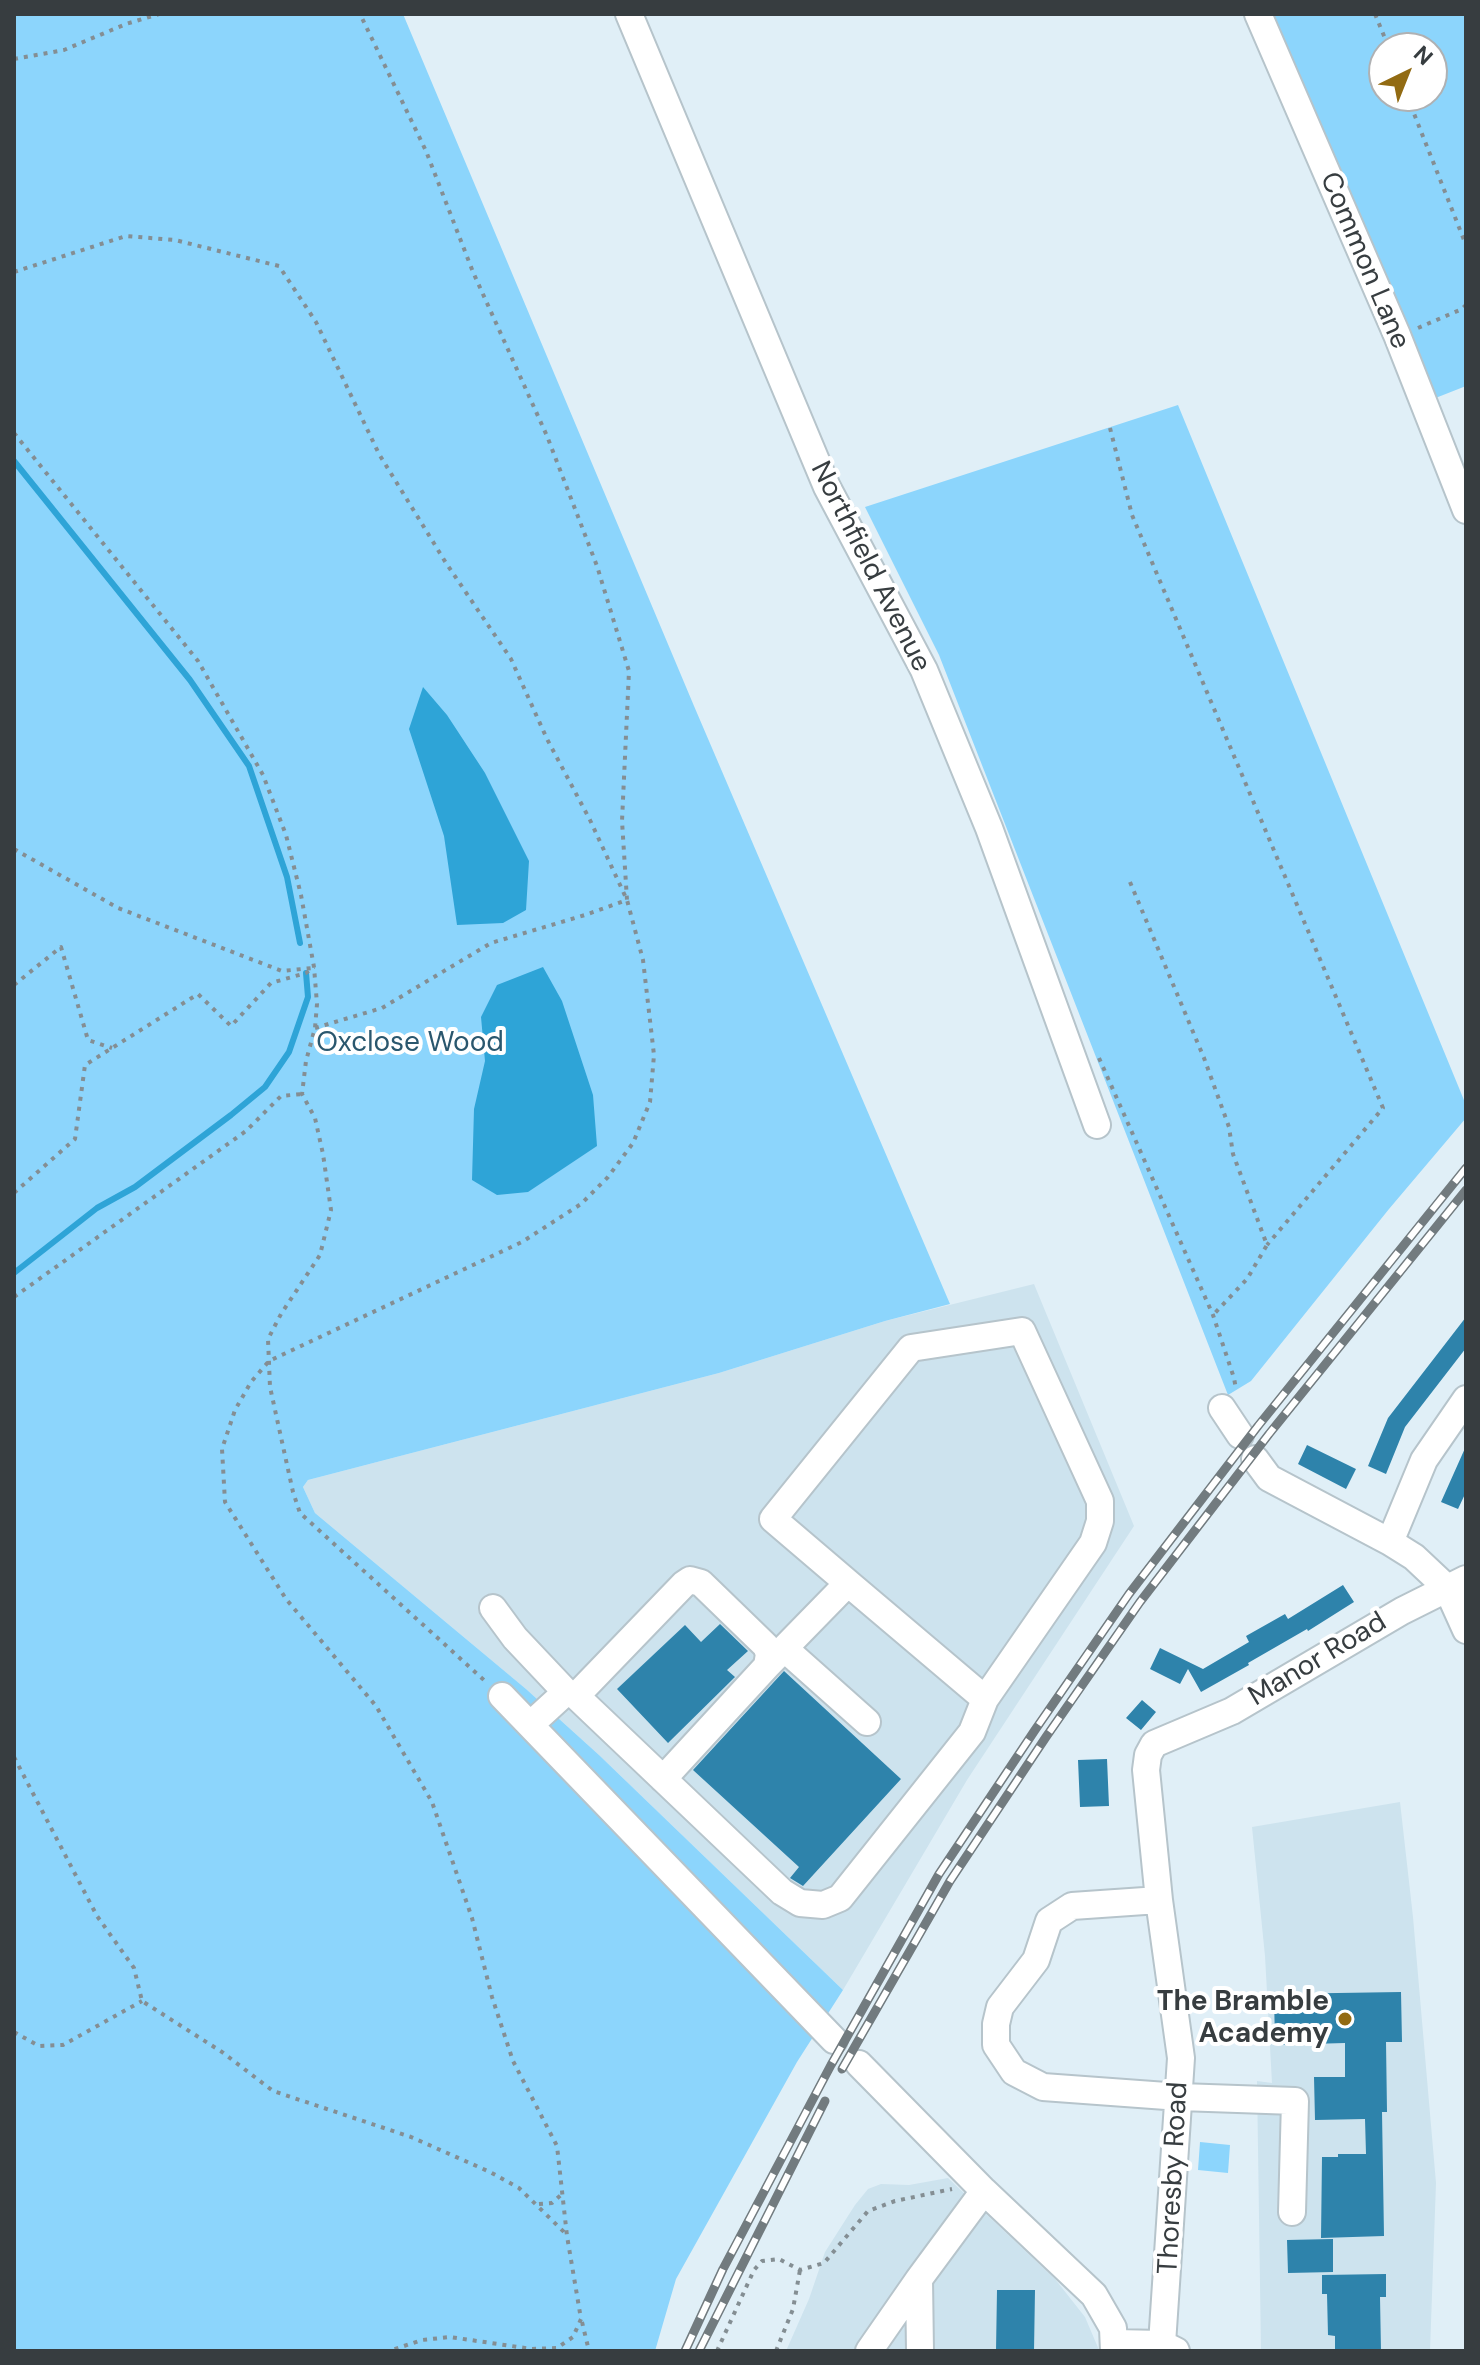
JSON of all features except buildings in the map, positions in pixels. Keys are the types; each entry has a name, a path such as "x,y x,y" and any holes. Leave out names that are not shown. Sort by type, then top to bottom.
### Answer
{"street":[{"name":"Northfield Avenue","path":"629,14 827,487 924,670 989,828 1097,1125"},
{"name":"Common Lane","path":"1258,14 1397,335 1466,510"},
{"path":"493,1608 515,1638 571,1694 782,1892 800,1903 823,1905 840,1898 972,1732 985,1699 1093,1543 1100,1521 1100,1501 1022,1331 911,1348 773,1519 985,1699"},
{"path":"1390,1542 1424,1460 1466,1399"},
{"path":"1262,1468 1456,1584 1466,1630"},
{"path":"530,1725 571,1694 690,1580 701,1583 766,1646 769,1654 867,1722"},
{"path":"663,1779 848,1583"},
{"name":"Manor Road","path":"1168,1737 1232,1711 1402,1611 1456,1584"},
{"path":"502,1696 834,2040"},
{"name":"Thoresby Road","path":"1168,1737 1154,1744 1148,1755 1146,1770 1159,1900 1181,2058 1169,2347"},
{"path":"1159,1900 1072,1906 1049,1921 1036,1960 1000,2007 996,2045 1014,2072 1043,2087 1295,2101 1292,2212"},
{"path":"859,2064 1094,2295 1113,2328 1114,2347 1169,2347"},
{"path":"869,2351 981,2187"},
{"path":"919,2279 920,2351"}],"path":[{"path":"14,59 64,50 159,14"},
{"path":"360,14 426,151 473,272 547,436 597,566 629,671 622,821 627,900"},
{"path":"1413,112 1466,245"},
{"path":"14,272 126,236 175,240 279,266 316,322 379,454 446,563 511,659 627,900 643,960 654,1055 650,1102 633,1143 608,1177 581,1204 522,1242 269,1361 251,1382 235,1410 222,1449 225,1502 286,1599 376,1706 432,1802 472,1918 492,1997 513,2061 557,2146 567,2236 589,2351"},
{"path":"1397,335 1466,305"},
{"path":"1110,428 1132,515 1383,1108 1267,1245 1247,1279 1213,1315"},
{"path":"14,433 198,661 263,775 286,835 301,895 314,967 317,1004 302,1094 315,1118 331,1210 320,1255 268,1339 270,1387 300,1513 502,1696"},
{"path":"14,849 118,908 282,971 314,967"},
{"path":"1130,882 1204,1058 1229,1127 1233,1154 1267,1245"},
{"path":"315,1028 382,1008 491,943 627,900"},
{"path":"14,985 61,947 88,1040 112,1048"},
{"path":"14,1193 75,1139 85,1065 198,994 231,1026 271,983 306,973 314,967"},
{"path":"1096,1052 1213,1315 1234,1378 1239,1413 1232,1423"},
{"path":"14,1297 246,1131 281,1096 302,1094"},
{"path":"14,1757 97,1916 134,1968 142,2001 222,2052 273,2091 411,2137 519,2188 567,2236"},
{"path":"14,2032 39,2046 63,2045 142,2001"},
{"path":"717,2351 754,2270 762,2261 779,2259 800,2270 824,2263 868,2211 895,2201 981,2187"},
{"path":"536,2203 552,2203 562,2194"},
{"path":"776,2351 793,2309 800,2270"},
{"path":"389,2351 422,2340 450,2337 532,2349 557,2348 573,2337 581,2319"}],"shaded area":[{"path":"423,687 447,715 485,773 529,861 526,910 503,923 457,925 444,836 409,729"},
{"path":"543,967 562,1001 593,1095 597,1146 528,1192 497,1195 472,1180 474,1109 485,1061 481,1017 497,985"},
{"path":"1034,1284 1134,1526 967,1780 843,1990 599,1755 526,1689 315,1513 303,1487 308,1480 719,1373 885,1321"},
{"name":"The Bramble Academy","path":"1400,1802 1436,2183 1430,2351 1261,2351 1257,2081 1272,2083 1265,1956 1252,1827"},
{"path":"948,2178 1055,2279 1085,2317 1099,2350 1104,2351 786,2351 825,2252 868,2189 881,2184 909,2185"}],"green space":[{"name":"Oxclose Wood","path":"14,14 403,14 950,1304 719,1373 308,1480 303,1487 315,1513 526,1689 599,1755 843,1990 797,2062 676,2279 655,2351 14,2351"},
{"path":"1271,14 1466,14 1466,386 1433,399"},
{"path":"1178,405 1466,1105 1466,1118 1251,1381 1228,1395 939,655 865,507"},
{"path":"1200,2142 1230,2145 1228,2173 1198,2170"}],"waterway":[{"path":"14,461 190,680 249,766 287,877 300,943"},
{"path":"14,1273 97,1208 135,1187 265,1087 289,1052 308,997 306,973"}],"railway":[{"path":"685,2351 723,2269 831,2065 939,1874 1129,1594 1258,1426 1466,1168"},
{"path":"842,2069 950,1881 1140,1602 1269,1434 1466,1190"},
{"path":"699,2351 825,2101"}],"place":[{"name":"The Bramble Academy","path":"1345,2019"}]}
